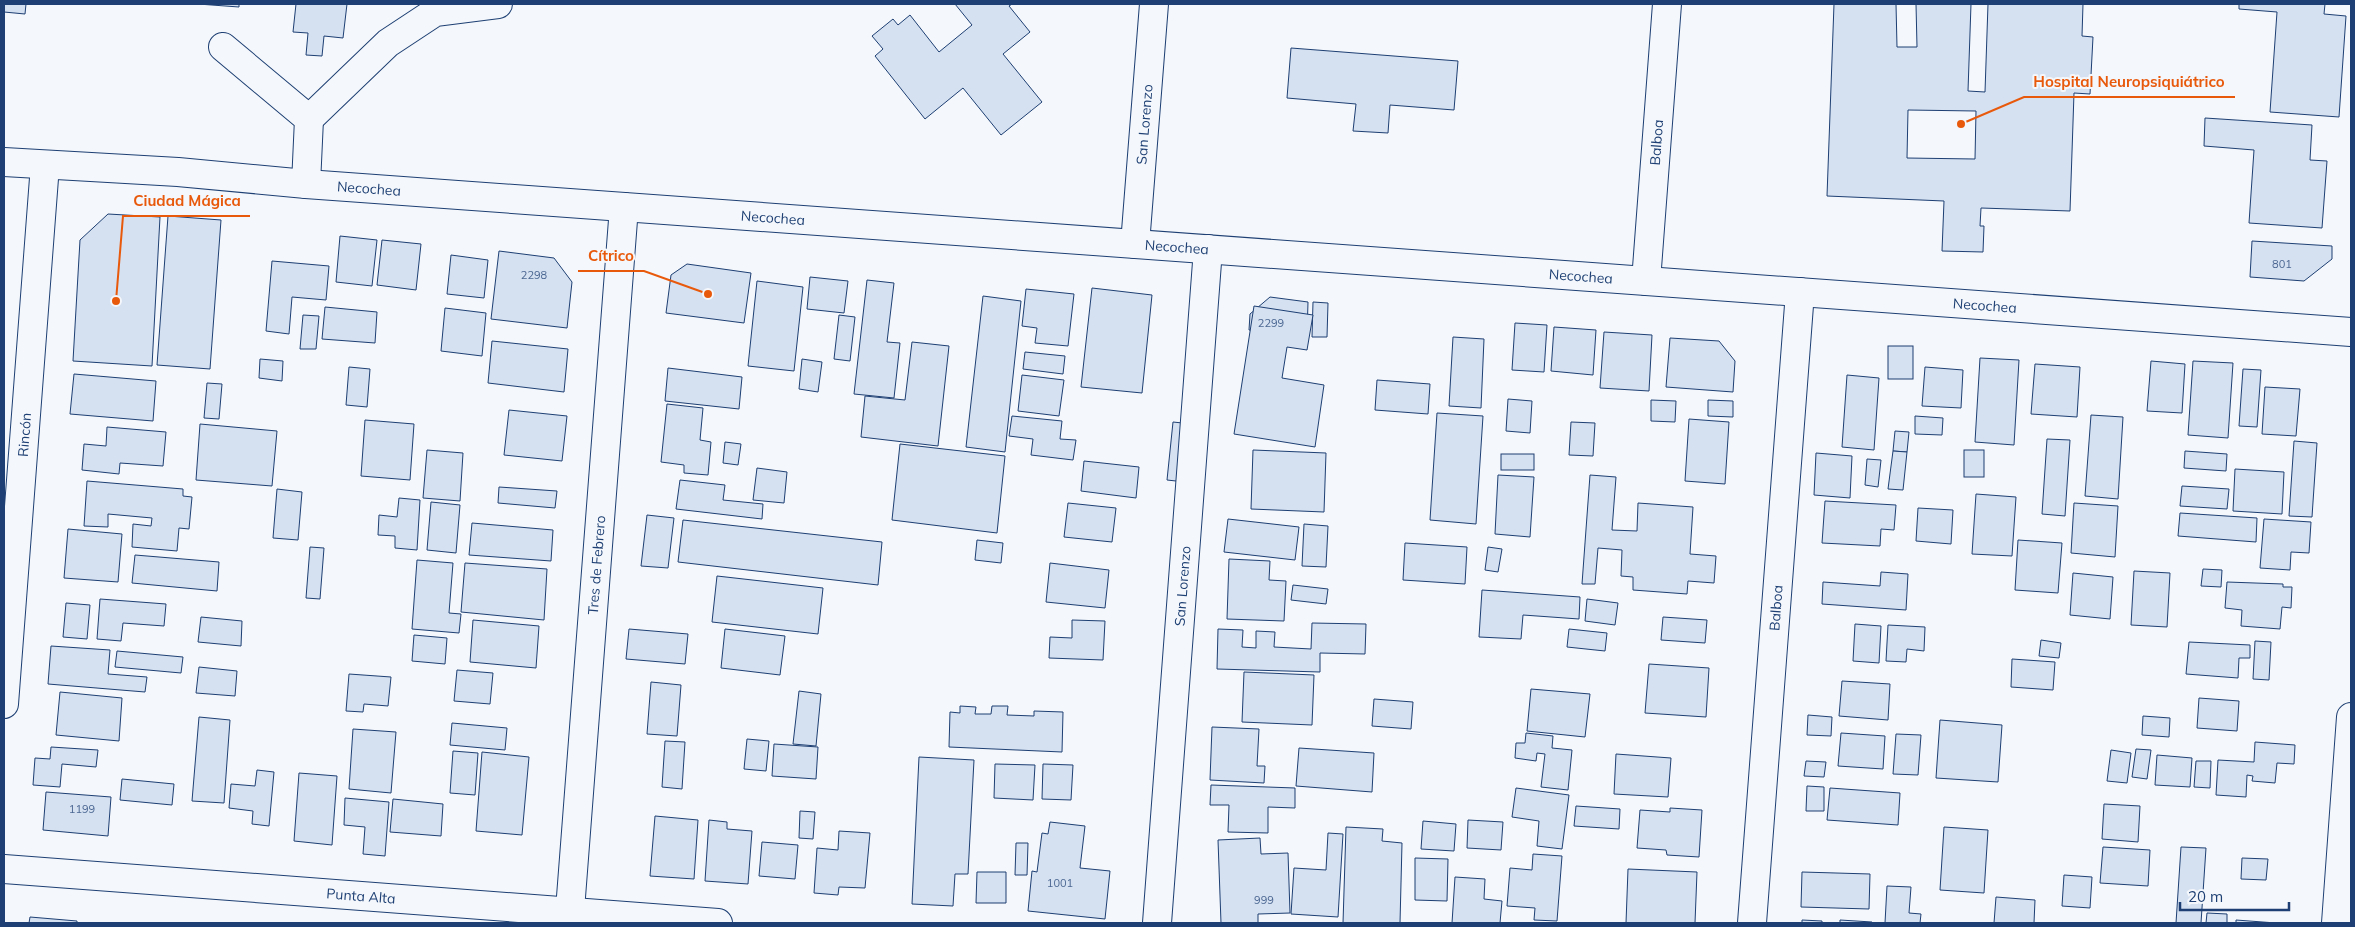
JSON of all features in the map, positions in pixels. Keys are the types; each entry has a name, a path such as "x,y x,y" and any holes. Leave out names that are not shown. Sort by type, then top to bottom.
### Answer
{"street":[{"path":"306,184 309,118 388,43 435,12 498,4"},
{"name":"San Lorenzo","path":"1135,244 1154,4"},
{"name":"Balboa","path":"1646,282 1667,4"},
{"path":"222,47 309,118"},
{"name":"Necochea","path":"4,162 178,172 306,184 2351,332"},
{"name":"Rincón","path":"4,704 45,165"},
{"name":"Tres de Febrero","path":"569,918 624,207"},
{"name":"San Lorenzo","path":"1157,923 1208,250"},
{"name":"Balboa","path":"1752,923 1800,292"},
{"path":"2336,923 2351,717"},
{"name":"Punta Alta","path":"4,869 569,918 718,923"}],"building":[{"path":"4,4 26,4 25,14 4,12"},
{"path":"198,4 239,4 239,7"},
{"path":"296,4 347,4 343,38 324,36 322,56 306,55 308,33 293,32"},
{"path":"955,4 1012,4 1009,6 1030,32 1003,54 1042,102 1001,135 963,88 925,119 875,56 883,49 872,36 893,19 898,25 910,15 939,52 972,25"},
{"path":"1834,4 1896,4 1897,47 1917,47 1916,4 1971,4 1968,91 1985,92 1988,4 2083,4 2082,36 2093,37 2090,94 2074,93 2070,211 1981,208 1980,226 1984,226 1983,252 1942,251 1944,201 1827,196","holes":["1908,110 1976,111 1975,159 1907,158"]},
{"path":"2239,4 2325,4 2324,14 2346,16 2339,117 2270,112 2277,12 2239,9"},
{"path":"1291,48 1458,61 1454,110 1390,105 1388,133 1353,131 1356,104 1287,98"},
{"path":"2205,118 2312,125 2310,160 2327,161 2322,228 2249,223 2254,150 2204,146"},
{"path":"108,214 160,217 152,366 73,361 80,240"},
{"path":"168,216 221,220 210,369 157,365"},
{"path":"340,236 377,240 372,286 336,282"},
{"path":"382,240 421,244 416,290 377,285"},
{"path":"2252,241 2332,246 2332,259 2304,281 2250,277"},
{"path":"499,251 554,258 572,282 567,328 491,319"},
{"path":"451,255 488,260 484,298 447,294"},
{"path":"272,261 329,266 326,300 292,297 289,334 266,331"},
{"path":"687,264 751,273 744,323 666,313 671,275"},
{"path":"810,277 848,281 844,313 807,309"},
{"path":"867,280 894,283 887,342 900,343 894,398 854,394"},
{"path":"757,281 803,287 794,371 748,366"},
{"path":"1092,288 1152,295 1142,393 1081,387"},
{"path":"1026,289 1074,294 1068,346 1035,343 1037,328 1022,326"},
{"path":"983,296 1021,301 1005,452 966,447"},
{"path":"1270,297 1308,302 1307,336 1249,330 1250,314"},
{"path":"1313,302 1328,303 1327,337 1312,337"},
{"path":"1254,306 1313,315 1307,350 1287,347 1282,378 1324,385 1315,447 1234,434"},
{"path":"325,307 377,312 375,343 322,339"},
{"path":"445,308 486,313 482,356 441,351"},
{"path":"303,315 319,316 316,349 300,349"},
{"path":"839,315 855,317 850,361 834,359"},
{"path":"1515,323 1547,325 1544,372 1512,370"},
{"path":"1554,327 1596,330 1593,375 1551,371"},
{"path":"1604,332 1652,335 1649,391 1600,388"},
{"path":"1453,337 1484,339 1481,408 1449,406"},
{"path":"1670,338 1719,341 1735,361 1733,392 1666,387"},
{"path":"492,341 568,349 564,392 488,383"},
{"path":"912,342 949,346 938,446 861,437 865,396 905,400"},
{"path":"1888,346 1913,346 1913,379 1888,379"},
{"path":"1025,352 1065,356 1063,374 1023,369"},
{"path":"1980,358 2019,360 2014,445 1975,442"},
{"path":"260,359 283,361 282,381 259,378"},
{"path":"802,359 822,362 818,392 799,389"},
{"path":"2151,361 2185,364 2182,413 2147,411"},
{"path":"2193,361 2233,363 2228,438 2188,435"},
{"path":"2035,364 2080,367 2077,417 2031,414"},
{"path":"349,367 370,369 367,407 346,405"},
{"path":"1925,367 1963,370 1961,408 1922,406"},
{"path":"668,368 742,377 739,409 665,401"},
{"path":"2243,369 2261,370 2257,427 2239,426"},
{"path":"74,374 156,381 153,421 70,414"},
{"path":"1022,375 1064,380 1059,416 1018,411"},
{"path":"1847,375 1879,378 1874,450 1842,447"},
{"path":"1377,380 1430,384 1428,414 1375,410"},
{"path":"207,383 222,384 219,419 204,418"},
{"path":"2265,387 2300,389 2296,436 2262,434"},
{"path":"1508,399 1532,401 1530,433 1506,431"},
{"path":"1651,400 1676,401 1675,422 1651,421"},
{"path":"1708,400 1733,401 1733,417 1708,416"},
{"path":"667,404 703,408 700,440 711,442 708,475 684,473 684,465 661,462"},
{"path":"509,410 567,416 562,461 504,455"},
{"path":"1437,413 1483,416 1476,524 1430,520"},
{"path":"2091,415 2123,417 2118,499 2085,496"},
{"path":"1012,416 1062,421 1060,439 1076,440 1073,460 1031,455 1033,439 1009,436"},
{"path":"1915,416 1943,418 1942,435 1915,434"},
{"path":"1689,419 1729,422 1725,484 1685,481"},
{"path":"365,420 414,424 410,480 361,476"},
{"path":"1173,422 1192,424 1185,482 1167,480"},
{"path":"1571,422 1595,423 1593,456 1569,455"},
{"path":"200,424 277,431 272,486 196,480"},
{"path":"107,427 166,432 163,466 120,463 119,474 82,470 84,444 106,446"},
{"path":"1895,431 1909,432 1907,452 1893,451"},
{"path":"2047,439 2070,440 2065,516 2042,514"},
{"path":"2294,441 2317,443 2312,517 2289,516"},
{"path":"725,442 741,444 738,465 723,463"},
{"path":"900,444 1005,456 997,533 892,520"},
{"path":"427,450 463,453 460,501 423,498"},
{"path":"1253,450 1326,453 1324,512 1251,509"},
{"path":"1964,450 1984,450 1984,477 1964,477"},
{"path":"1893,451 1907,452 1903,490 1888,489"},
{"path":"2185,451 2227,454 2226,471 2184,468"},
{"path":"1816,453 1852,456 1850,498 1814,495"},
{"path":"1501,454 1534,454 1534,470 1501,470"},
{"path":"1867,459 1881,460 1878,487 1865,485"},
{"path":"1084,461 1139,467 1136,498 1081,491"},
{"path":"757,468 787,472 784,503 753,500"},
{"path":"2235,469 2284,472 2282,514 2233,511"},
{"path":"1498,475 1534,477 1530,537 1495,534"},
{"path":"1590,475 1616,477 1612,530 1637,531 1638,503 1693,507 1690,554 1716,556 1714,583 1688,581 1687,594 1633,590 1633,577 1621,576 1622,550 1598,548 1595,584 1582,584"},
{"path":"680,480 725,485 723,500 763,504 762,519 676,509"},
{"path":"87,481 183,489 183,496 192,497 189,529 179,528 177,551 132,547 133,524 151,526 152,518 108,514 108,527 84,526"},
{"path":"2182,486 2229,489 2227,509 2180,506"},
{"path":"499,487 557,491 555,508 498,503"},
{"path":"277,489 302,492 298,540 273,538"},
{"path":"1976,494 2016,497 2012,556 1972,554"},
{"path":"399,498 420,500 417,550 395,548 395,536 378,535 379,515 397,517"},
{"path":"1825,501 1896,505 1894,530 1881,529 1880,546 1822,543"},
{"path":"431,502 460,505 456,553 427,550"},
{"path":"1068,503 1116,508 1112,542 1064,537"},
{"path":"2074,503 2118,506 2115,557 2071,553"},
{"path":"1918,508 1953,510 1951,544 1916,541"},
{"path":"2180,513 2257,518 2256,542 2178,536"},
{"path":"647,515 674,518 668,568 641,566"},
{"path":"1228,519 1299,527 1295,560 1224,552"},
{"path":"2264,519 2311,522 2309,553 2291,552 2290,570 2260,568"},
{"path":"683,520 882,542 878,585 678,562"},
{"path":"472,523 553,530 551,561 469,555"},
{"path":"1304,524 1328,526 1326,567 1302,566"},
{"path":"68,529 122,534 118,582 64,578"},
{"path":"977,540 1003,543 1001,563 975,560"},
{"path":"2018,540 2062,543 2058,593 2015,590"},
{"path":"1405,543 1467,547 1465,584 1403,580"},
{"path":"310,547 324,548 320,599 306,598"},
{"path":"1488,547 1502,549 1498,572 1485,570"},
{"path":"135,555 219,562 217,591 132,583"},
{"path":"1229,559 1270,561 1269,580 1286,581 1284,621 1227,619"},
{"path":"417,560 453,563 449,613 461,614 459,633 412,629"},
{"path":"465,563 547,569 544,620 461,612"},
{"path":"1050,563 1109,570 1105,608 1046,602"},
{"path":"2203,569 2222,570 2221,587 2201,586"},
{"path":"2134,571 2170,573 2167,627 2131,625"},
{"path":"1881,572 1908,574 1906,610 1822,604 1823,582 1880,586"},
{"path":"2073,573 2113,577 2110,619 2070,615"},
{"path":"717,576 823,588 818,634 712,622"},
{"path":"2227,582 2283,584 2283,587 2292,587 2291,608 2282,607 2280,629 2241,626 2242,610 2225,608"},
{"path":"1293,585 1328,589 1326,604 1291,600"},
{"path":"1482,590 1580,597 1579,619 1523,615 1521,639 1479,637"},
{"path":"100,599 166,604 164,626 123,623 121,641 97,639"},
{"path":"1587,599 1618,603 1615,625 1585,621"},
{"path":"66,603 90,605 87,639 63,637"},
{"path":"201,617 242,621 241,646 198,642"},
{"path":"1663,617 1707,620 1705,643 1661,640"},
{"path":"473,620 539,626 536,668 470,662"},
{"path":"1072,620 1105,621 1103,660 1049,658 1050,637 1072,638"},
{"path":"1312,623 1366,624 1365,654 1320,653 1320,672 1217,669 1218,629 1243,630 1242,647 1256,648 1256,631 1275,632 1274,647 1311,649"},
{"path":"1855,624 1881,626 1879,663 1853,661"},
{"path":"1888,625 1925,627 1924,651 1907,649 1906,662 1886,661"},
{"path":"629,629 688,634 685,664 626,659"},
{"path":"725,629 785,636 780,675 721,668"},
{"path":"1569,629 1607,633 1605,651 1567,647"},
{"path":"414,635 447,638 445,664 412,661"},
{"path":"2041,640 2061,643 2059,658 2039,656"},
{"path":"2255,641 2271,642 2269,680 2253,679"},
{"path":"2189,642 2250,645 2250,658 2239,658 2238,678 2186,674"},
{"path":"51,646 110,650 108,674 147,677 145,692 48,684"},
{"path":"117,651 183,657 181,673 115,667"},
{"path":"2012,659 2055,662 2053,690 2011,687"},
{"path":"1649,664 1709,668 1706,717 1645,713"},
{"path":"199,667 237,671 235,696 196,693"},
{"path":"457,670 493,673 490,704 454,701"},
{"path":"1244,672 1314,675 1312,725 1242,722"},
{"path":"349,674 391,677 388,706 364,704 363,712 346,711"},
{"path":"1842,681 1890,684 1888,720 1839,716"},
{"path":"651,682 681,685 677,736 647,734"},
{"path":"1531,689 1590,694 1585,737 1527,731"},
{"path":"799,691 821,694 816,746 793,744"},
{"path":"60,692 122,698 119,741 56,735"},
{"path":"2199,698 2239,701 2237,731 2197,728"},
{"path":"1374,699 1413,702 1411,729 1372,726"},
{"path":"960,706 976,707 975,714 991,714 992,706 1008,706 1007,715 1034,716 1034,711 1063,712 1062,752 949,747 950,712 960,713"},
{"path":"1808,715 1832,717 1831,736 1807,735"},
{"path":"2143,716 2170,718 2169,737 2142,735"},
{"path":"199,717 230,720 224,803 192,801"},
{"path":"1940,720 2002,725 1998,782 1936,778"},
{"path":"452,723 507,728 505,750 450,745"},
{"path":"1212,727 1259,729 1257,766 1265,766 1264,783 1210,780"},
{"path":"353,729 396,732 391,793 349,789"},
{"path":"1526,733 1553,736 1552,748 1572,750 1568,790 1541,787 1545,754 1537,753 1536,761 1515,758 1516,743 1525,743"},
{"path":"1841,733 1885,736 1883,769 1838,766"},
{"path":"1896,734 1921,735 1918,775 1893,774"},
{"path":"747,739 769,741 766,771 744,769"},
{"path":"665,741 685,742 682,789 662,787"},
{"path":"2255,742 2295,745 2294,764 2277,763 2275,783 2252,781 2253,776 2247,775 2246,797 2216,795 2218,760 2254,762"},
{"path":"774,744 818,747 816,779 772,776"},
{"path":"51,747 98,750 96,767 62,764 60,787 33,785 35,758 50,759"},
{"path":"1299,748 1374,753 1372,792 1296,786"},
{"path":"2136,749 2151,750 2147,779 2132,777"},
{"path":"2111,750 2131,753 2127,783 2107,781"},
{"path":"453,751 478,753 475,795 450,793"},
{"path":"482,752 529,757 522,835 476,831"},
{"path":"1616,754 1671,758 1668,797 1614,794"},
{"path":"2157,755 2192,758 2190,787 2155,785"},
{"path":"919,757 974,760 968,874 955,874 953,906 912,904"},
{"path":"1806,761 1826,762 1824,777 1804,776"},
{"path":"2196,761 2211,761 2210,788 2194,787"},
{"path":"995,764 1035,765 1033,800 994,798"},
{"path":"1043,764 1073,765 1071,800 1042,799"},
{"path":"257,770 274,772 269,826 252,824 253,811 229,808 231,784 255,786"},
{"path":"299,773 337,776 332,845 294,841"},
{"path":"122,779 174,784 172,805 120,800"},
{"path":"1211,785 1295,788 1295,808 1268,807 1268,833 1228,832 1229,805 1210,805"},
{"path":"1807,786 1824,787 1824,811 1806,811"},
{"path":"1516,788 1569,795 1562,849 1537,846 1539,821 1512,817"},
{"path":"1830,788 1900,793 1898,825 1827,820"},
{"path":"46,792 111,797 108,836 43,830"},
{"path":"345,798 389,802 385,856 363,854 365,827 344,825"},
{"path":"393,799 443,804 441,836 390,832"},
{"path":"2104,804 2140,806 2138,842 2102,839"},
{"path":"1576,806 1620,809 1619,829 1574,826"},
{"path":"1670,808 1702,810 1699,857 1667,855 1666,850 1637,848 1640,810 1670,812"},
{"path":"800,811 815,812 813,839 799,838"},
{"path":"655,816 698,820 694,879 650,876"},
{"path":"709,820 727,822 727,829 752,831 748,884 705,881"},
{"path":"1468,820 1503,822 1501,850 1467,848"},
{"path":"1423,821 1456,824 1454,851 1421,849"},
{"path":"1050,822 1085,826 1080,868 1110,871 1105,919 1028,911 1032,871 1037,872 1042,833 1048,834"},
{"path":"1346,827 1383,829 1382,841 1402,843 1400,923 1343,923"},
{"path":"1944,827 1988,830 1984,893 1940,890"},
{"path":"839,831 870,833 865,888 839,887 838,895 814,893 817,848 838,850"},
{"path":"1328,833 1343,834 1338,917 1291,914 1294,868 1326,870"},
{"path":"1260,838 1261,854 1288,853 1290,913 1258,914 1258,923 1221,923 1218,840"},
{"path":"762,842 798,845 795,879 759,876"},
{"path":"1016,843 1028,843 1027,875 1015,875"},
{"path":"2103,847 2150,850 2148,886 2100,883"},
{"path":"2181,847 2206,848 2201,923 2176,923"},
{"path":"1533,854 1562,856 1557,921 1534,920 1535,908 1507,906 1510,868 1532,870"},
{"path":"1415,858 1448,859 1447,901 1415,900"},
{"path":"2242,858 2268,859 2266,880 2241,879"},
{"path":"1628,869 1697,872 1695,923 1626,923"},
{"path":"977,872 1006,872 1006,903 976,903"},
{"path":"1802,872 1870,874 1869,909 1801,907"},
{"path":"2064,875 2092,877 2090,908 2062,906"},
{"path":"1455,877 1485,879 1484,899 1502,901 1500,923 1452,923"},
{"path":"1887,886 1911,887 1909,913 1921,914 1920,923 1885,923"},
{"path":"1996,897 2035,900 2034,923 1994,923"},
{"path":"2207,913 2227,914 2227,923 2206,923"},
{"path":"30,917 77,921 77,923 29,923"},
{"path":"1802,920 1822,921 1822,923 1802,923"},
{"path":"1840,920 1872,922 1872,923 1840,923"},
{"path":"2236,920 2276,923 2236,923"}],"place":[{"name":"Hospital Neuropsiquiátrico","path":"1961,124"},
{"name":"Cítrico","path":"708,294"},
{"name":"Ciudad Mágica","path":"116,301"}]}
